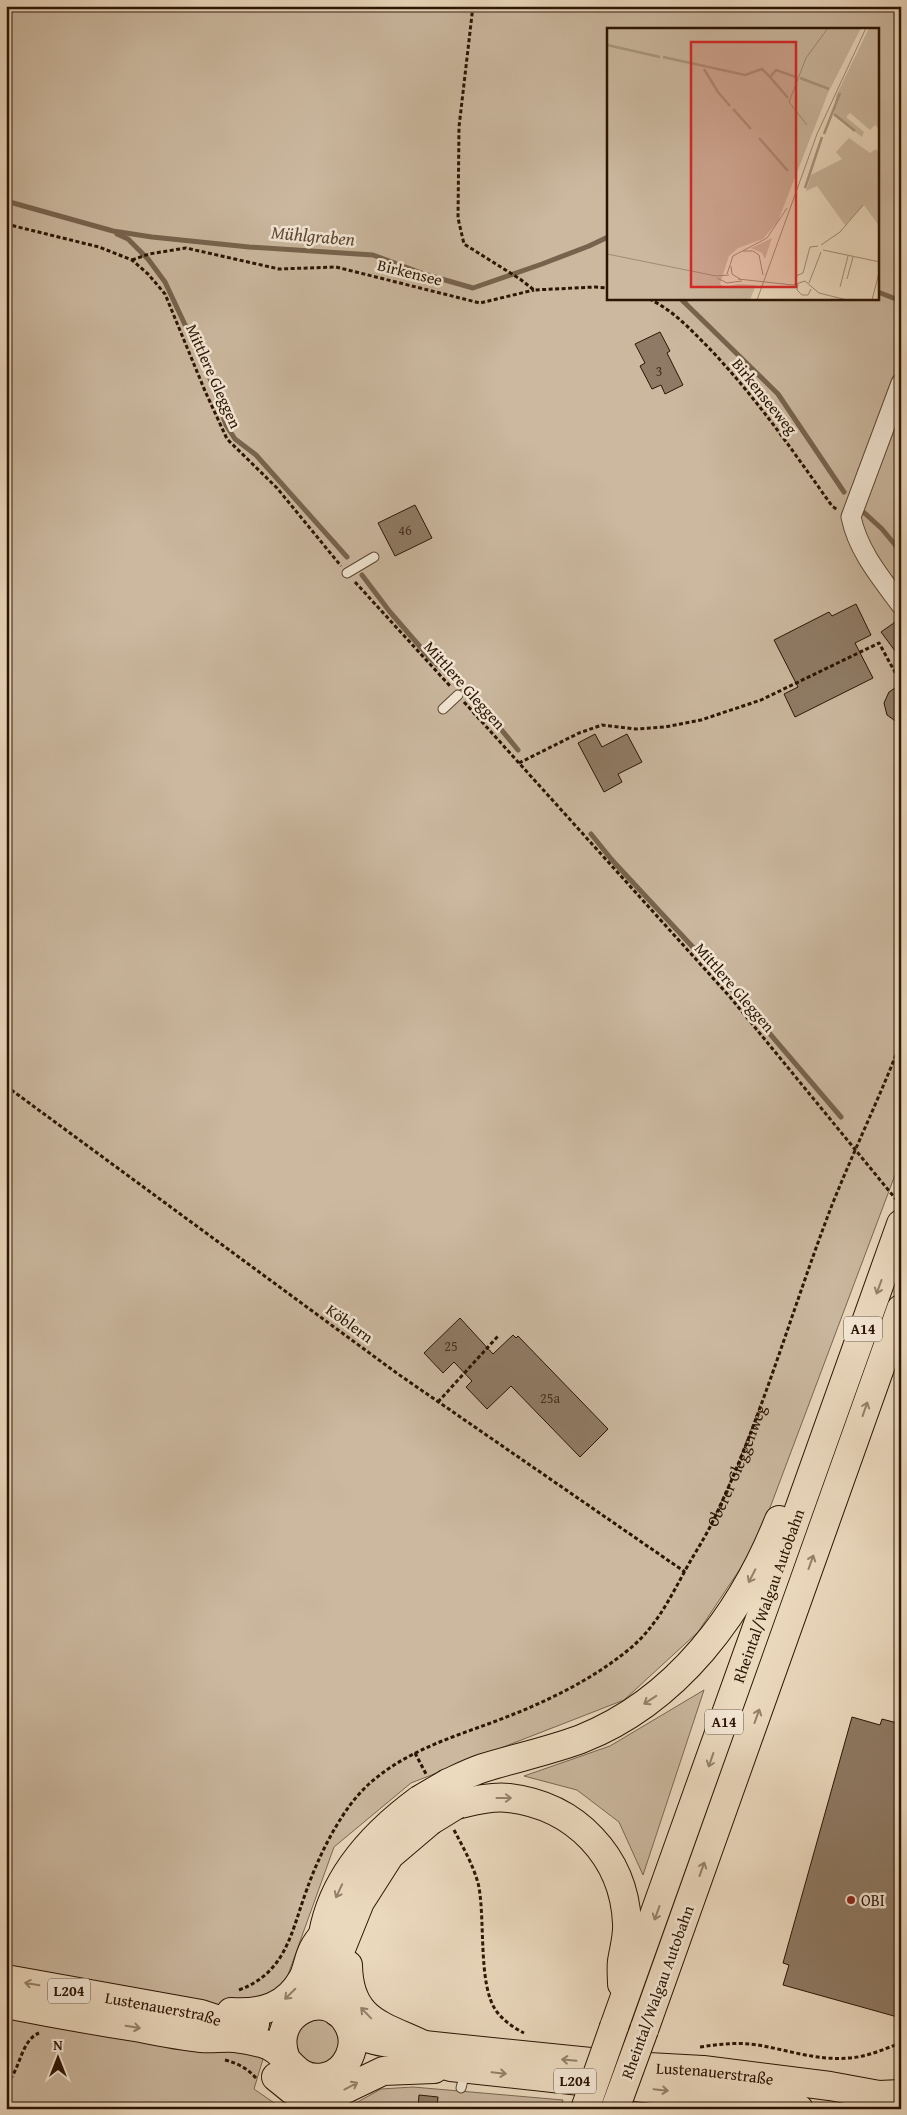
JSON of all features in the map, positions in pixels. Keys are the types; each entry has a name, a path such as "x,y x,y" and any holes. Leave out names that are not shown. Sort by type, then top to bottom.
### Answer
{"main road":[{"name":"Rheintal/Walgau Autobahn","path":"585,2109 901,1224"},
{"name":"Rheintal/Walgau Autobahn","path":"615,2109 901,1309"},
{"path":"323,2017 334,1983 337,1959 335,1934 341,1886 362,1852 392,1820 436,1798 482,1768 538,1753 582,1738 620,1719 659,1694 693,1663 742,1597 776,1528 800,1468 826,1434"},
{"path":"436,1798 474,1800 507,1797 538,1803 568,1817 592,1836 609,1859 618,1883 628,1924 622,1963 618,2019"},
{"path":"335,1934 348,1973 354,1999 366,2016 385,2029 424,2045"},
{"name":"L204","path":"206,2037 253,2013 268,2010 281,2003 294,1991 303,1978 312,1951 335,1934"},
{"name":"Lustenauerstraße","path":"6,1979 206,2037"},
{"name":"Lustenauerstraße","path":"6,2004 206,2037 235,2038 265,2044 286,2059 298,2072 316,2078 333,2074 347,2062 362,2058 426,2060 459,2075 699,2094 800,2109"},
{"path":"286,2059 282,2038 286,2024 323,2017"},
{"path":"323,2017 352,2050 347,2062"},
{"name":"Lustenauerstraße","path":"206,2037 222,2021 264,2025 323,2017 366,2039 404,2045 424,2045 620,2065 703,2070 830,2086 879,2095 901,2094"},
{"name":"L204","path":"206,2037 250,2053 260,2059 278,2079 292,2090 312,2098 332,2096 383,2071 426,2070 459,2075"},
{"path":"830,2086 901,2076"}],"street":[{"path":"901,383 851,517 854,534 868,560 901,606"}],"lane":[{"path":"346,572 374,557"},
{"path":"443,708 458,696"}],"path":[{"path":"473,6 459,127 458,218 464,244 520,279 534,290"},
{"name":"Mittlere Gleggen","path":"6,224 99,248 132,260 148,274 165,294 227,439 277,488 346,572 730,997 901,1205"},
{"name":"Birkensee","path":"132,260 150,254 186,248 279,269 336,267 480,303 534,290 607,288"},
{"name":"Birkenseeweg","path":"651,300 680,318 729,369 762,408 832,506 851,517"},
{"path":"519,763 579,732 602,725 636,729 665,727 702,720 752,703 879,643 896,674 901,677"},
{"name":"Oberer Gleggenweg","path":"246,1988 274,1968 286,1948 307,1888 342,1817 367,1785 415,1753 450,1737 544,1702 596,1674 631,1648 659,1619 712,1523 734,1474 832,1205 901,1042"},
{"name":"Köblern","path":"6,1086 438,1402 685,1572"},
{"path":"438,1402 499,1335"},
{"path":"415,1753 436,1798"},
{"path":"6,2084 10,2080 25,2047 34,2035 44,2031"},
{"path":"206,2037 235,2062 250,2071 256,2079"}],"shaded area":[{"path":"6,6 901,6 901,1159 756,1545 698,1632 624,1700 411,1783 334,1847 289,1972 254,2089 283,2109 6,2109"},
{"path":"704,1690 643,1875 619,1822 577,1790 524,1776 610,1746"},
{"path":"305,2019 332,2020 343,2048 323,2068 298,2060 291,2044"},
{"path":"413,2087 563,2100 560,2109 345,2109 381,2089"}],"building":[{"path":"660,332 670,351 667,353 683,385 665,394 661,385 652,389 640,366 645,363 635,344"},
{"path":"415,505 432,538 395,556 378,523"},
{"path":"856,604 871,635 855,643 873,678 795,717 784,694 798,687 774,640 829,612 832,616"},
{"path":"901,618 901,659 881,632"},
{"path":"901,684 901,725 887,715 884,703 889,692"},
{"path":"595,734 602,747 627,734 642,762 618,774 622,782 604,792 578,743"},
{"path":"460,1318 493,1354 513,1335 516,1338 518,1336 608,1429 580,1457 511,1386 487,1409 466,1387 472,1381 454,1362 443,1373 424,1353"},
{"name":"OBI","path":"852,1717 880,1725 882,1719 901,1724 901,2018 783,1985 789,1965 783,1963"},
{"path":"419,2095 438,2097 437,2109 418,2108"}],"waterway":[{"name":"Mühlgraben","path":"6,201 113,231 152,237 249,247 373,255 424,274 473,288 542,264 607,237"},
{"path":"117,234 128,239 148,259 165,282 209,376 226,425 235,439 256,455 347,557"},
{"name":"Mühlgraben","path":"880,293 901,301"},
{"name":"Mühlgraben","path":"682,300 684,302 685,300"},
{"path":"684,302 778,394 844,492"},
{"path":"859,508 882,529 901,552"},
{"path":"362,575 390,612 429,657 486,711 518,750"},
{"path":"591,834 612,860 728,985 841,1117"}],"place":[{"name":"OBI","path":"851,1900"}]}
